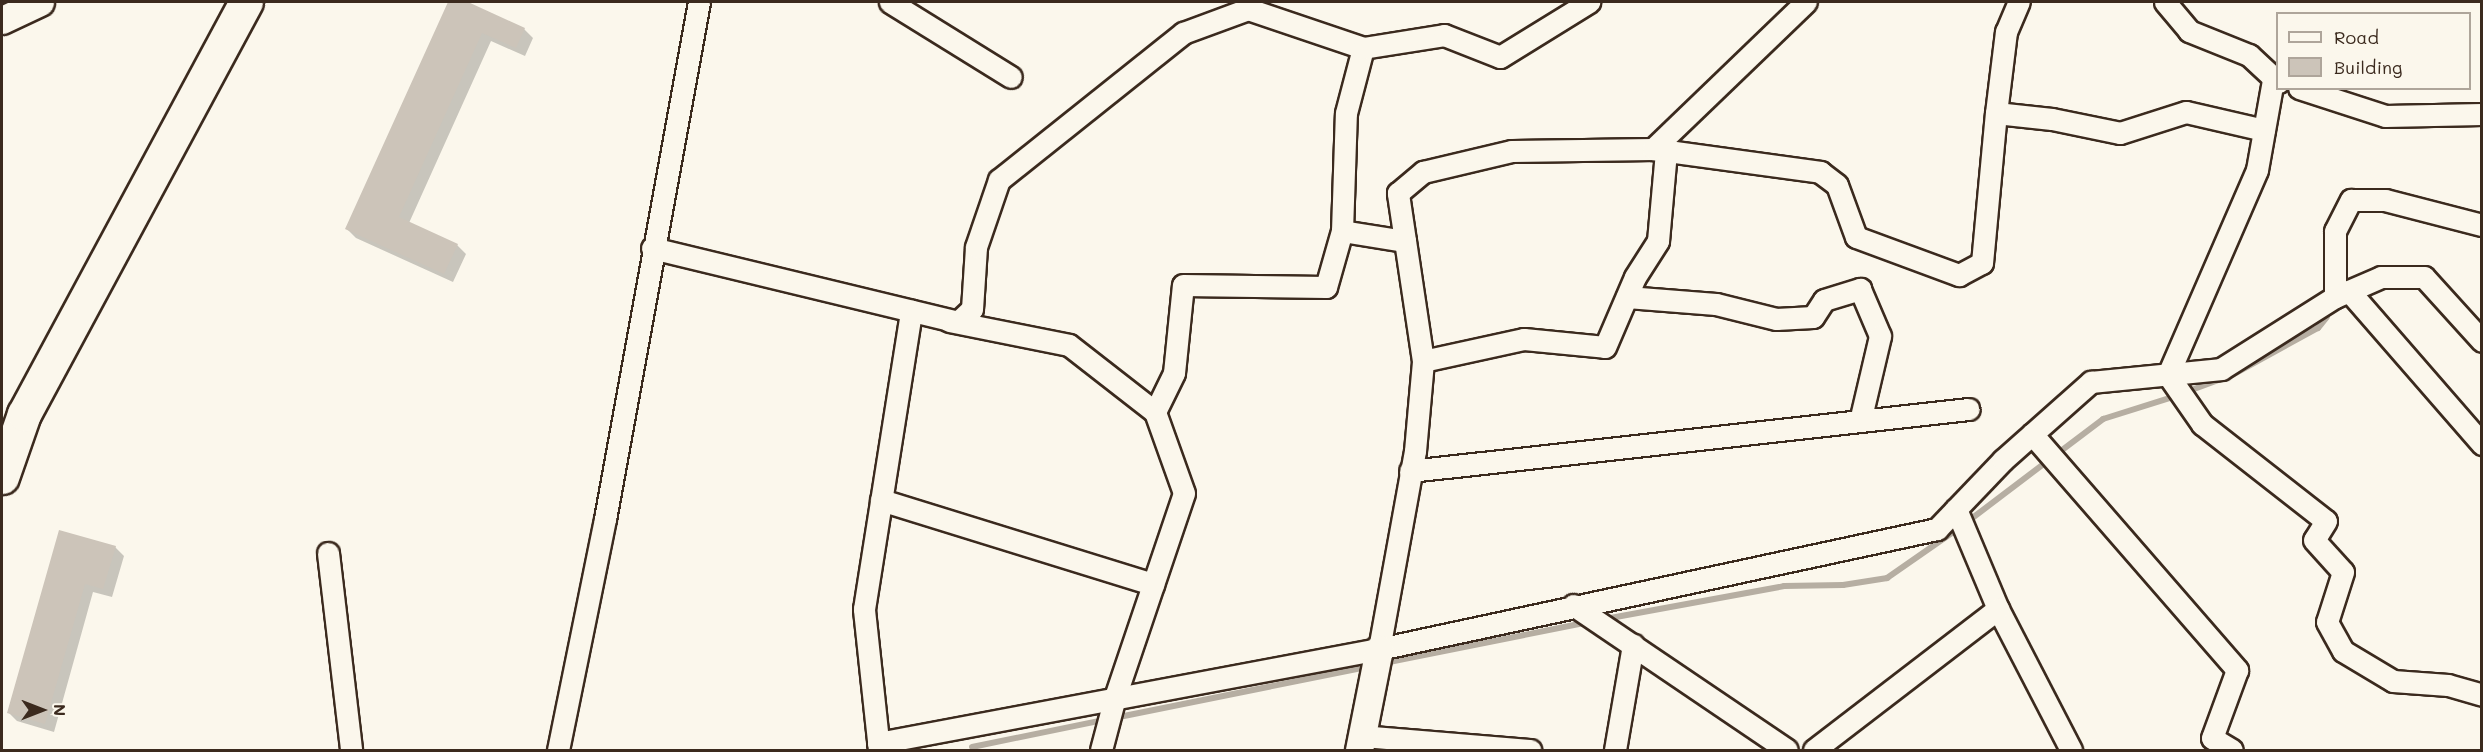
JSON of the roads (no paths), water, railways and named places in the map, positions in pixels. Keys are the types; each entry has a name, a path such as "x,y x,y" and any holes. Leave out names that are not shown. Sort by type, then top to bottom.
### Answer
{"main road":[{"path":"2,477 7,449 24,414 246,2"}],"street":[{"path":"2,20 40,2"},
{"path":"558,750 605,519 652,248 699,2"},
{"path":"890,2 1011,77"},
{"path":"958,322 972,309 976,247 999,180 1183,33 1244,5 1363,48 1444,35 1500,57 1588,2"},
{"path":"1423,361 1524,339 1605,347 1627,297 1658,241 1659,150 1806,2"},
{"path":"1530,750 1361,743 1410,471 1423,361 1398,193 1423,172 1512,151 1659,150 1820,172 1837,185 1856,237 1959,275 1982,263 2006,32 2019,2"},
{"path":"2164,2 2189,31 2249,55 2275,81 2258,170 2168,375"},
{"path":"1155,412 1173,373 1183,285 1326,287 1342,231 1346,113 1363,48"},
{"path":"2305,90 2385,116 2481,114"},
{"path":"1996,113 2052,119 2120,134 2187,112 2264,130"},
{"path":"2481,225 2385,200 2351,200 2335,231 2342,294 2481,444"},
{"path":"1342,231 1405,241"},
{"path":"652,248 958,322 1069,345 1155,412 1184,493 1115,697 1101,750"},
{"path":"911,311 864,609 879,747 1115,697 1377,660 1573,604 1937,529 2032,434 2091,382 2221,369 2342,294 2381,277 2424,277 2481,341"},
{"path":"1627,297 1716,304 1776,319 1813,317 1824,300 1860,289 1880,336 1860,422"},
{"path":"2168,375 2202,424 2326,521 2314,540 2343,572 2327,622 2343,651 2393,681 2448,685 2481,695"},
{"path":"1410,471 1969,409"},
{"path":"2032,434 2237,670 2212,738 2232,750"},
{"path":"881,500 1153,584"},
{"path":"1956,509 1998,609 2071,750"},
{"path":"328,553 351,750"},
{"path":"1573,604 1786,750"},
{"path":"1814,750 1998,609"},
{"path":"1615,750 1633,645"}],"waterway":[{"path":"2186,392 2232,375 2318,328 2327,317"},
{"path":"1967,522 2103,419 2176,396"},
{"path":"1605,619 1784,586 1843,585 1887,578 1959,528"},
{"path":"1384,663 1589,622"},
{"path":"1114,718 1368,667"},
{"path":"972,747 1104,720"}]}
